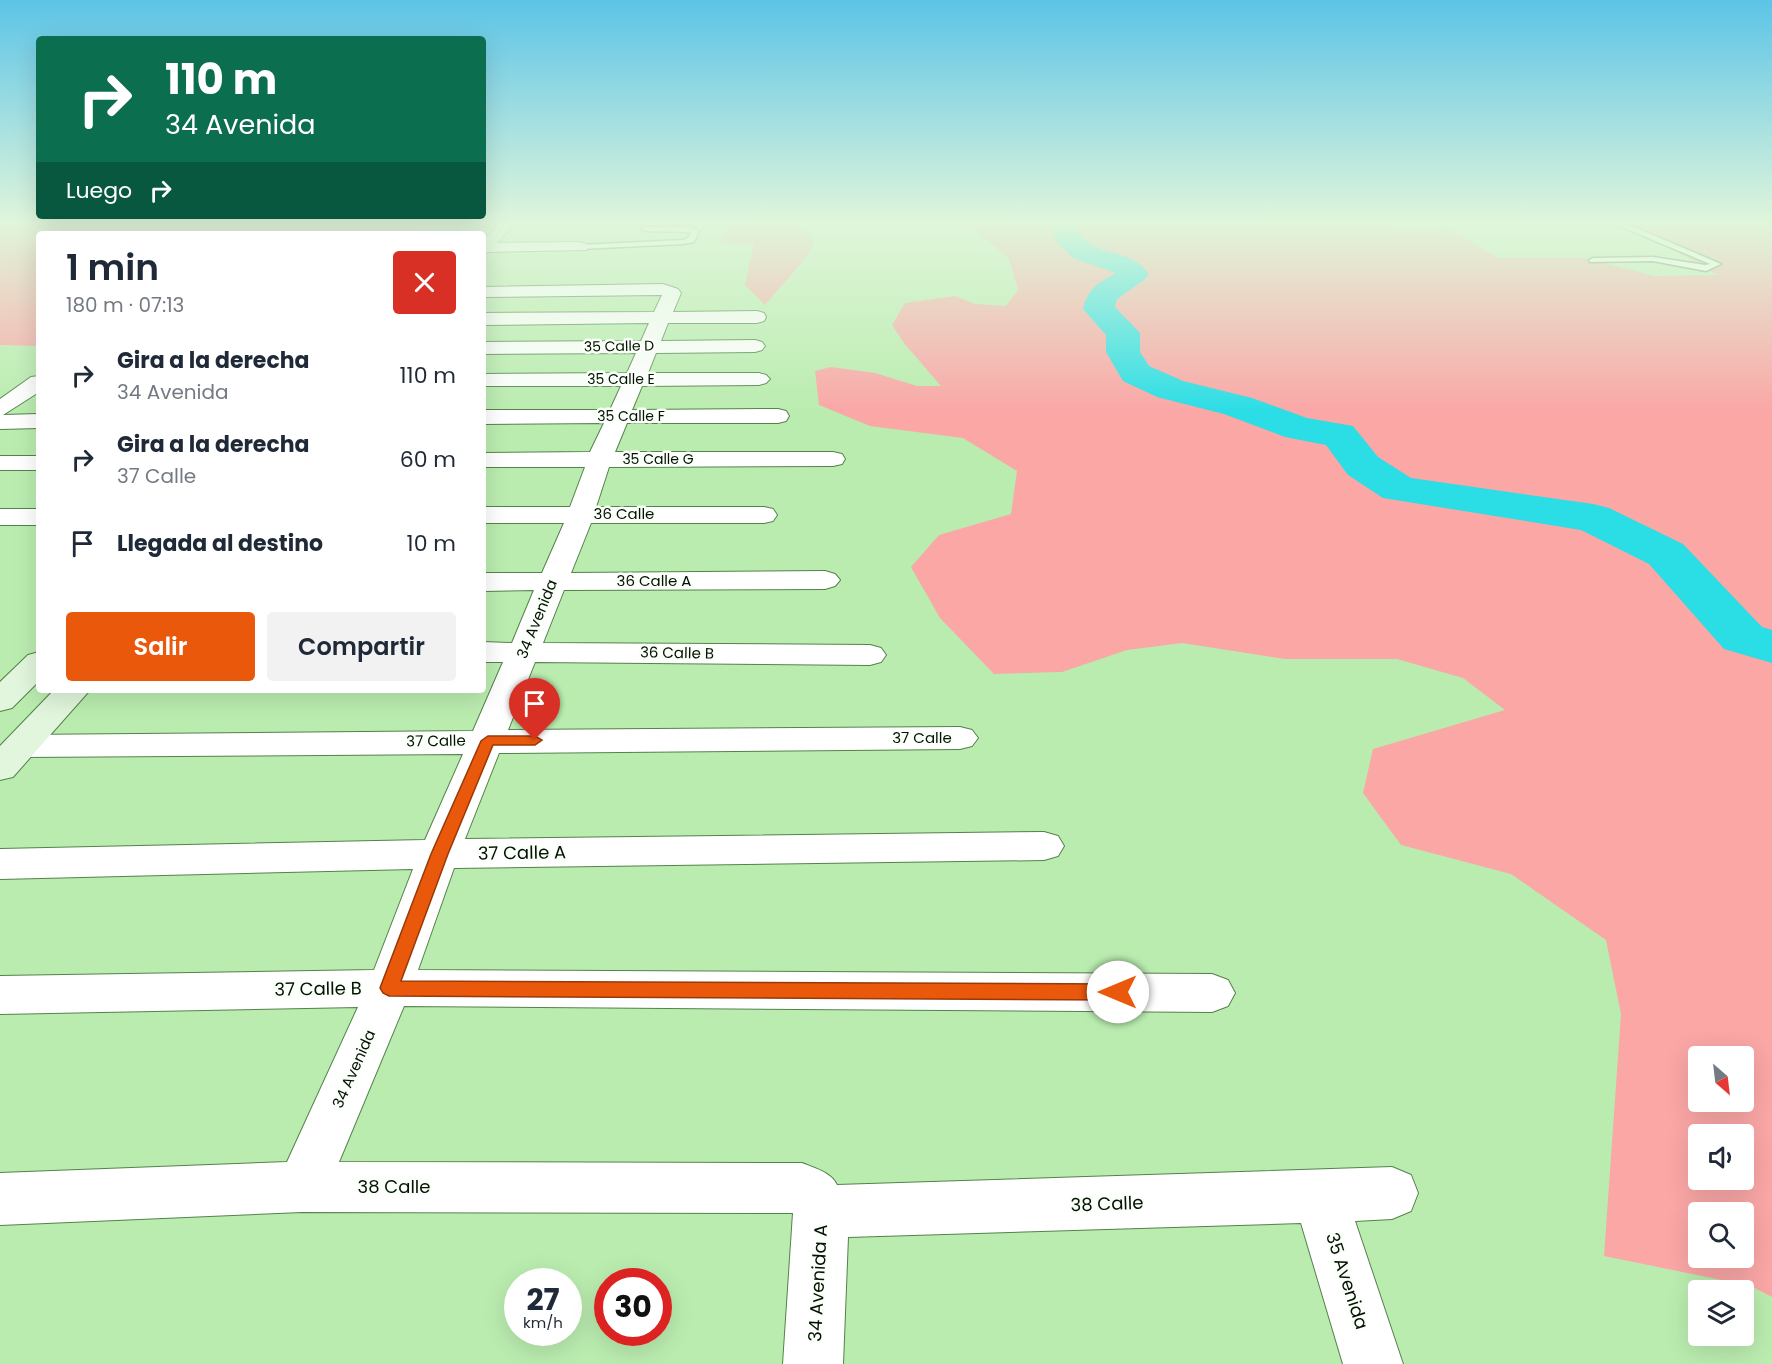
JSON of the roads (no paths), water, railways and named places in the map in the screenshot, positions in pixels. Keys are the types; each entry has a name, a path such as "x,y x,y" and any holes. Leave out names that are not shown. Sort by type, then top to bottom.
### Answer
{"street":[{"path":"486,292 541,285"},
{"path":"559,285 657,317"},
{"path":"486,319 757,316"},
{"name":"35 Calle D","path":"486,347 657,317 755,346"},
{"name":"34 Avenida","path":"302,1188 389,988 439,854 581,514 600,458 636,379 657,317"},
{"name":"35 Calle E","path":"486,380 759,379"},
{"path":"0,381 36,382"},
{"path":"0,409 36,384"},
{"name":"35 Calle F","path":"486,417 778,416"},
{"path":"0,422 36,421"},
{"name":"35 Calle G","path":"486,460 833,459"},
{"path":"0,463 36,463"},
{"name":"36 Calle","path":"486,515 764,515"},
{"path":"0,517 36,517"},
{"name":"36 Calle A","path":"486,582 825,580"},
{"name":"36 Calle B","path":"486,652 870,655"},
{"path":"0,701 36,665"},
{"path":"10,757 70,693"},
{"name":"37 Calle","path":"10,757 488,741 960,738"},
{"name":"37 Calle A","path":"0,864 439,854 1044,846"},
{"name":"37 Calle B","path":"0,995 389,988 1212,993"},
{"name":"38 Calle","path":"0,1198 302,1188 805,1200 1320,1197 1392,1193"},
{"name":"35 Avenida","path":"1320,1197 1373,1364"},
{"name":"34 Avenida A","path":"805,1200 813,1364"}],"waterway":[{"path":"1118,285 1102,295 1099,309 1123,333 1123,352 1136,373 1170,389 1238,406 1299,429 1339,435 1363,466 1399,489 1593,518 1666,554 1743,638 1772,647"}]}
